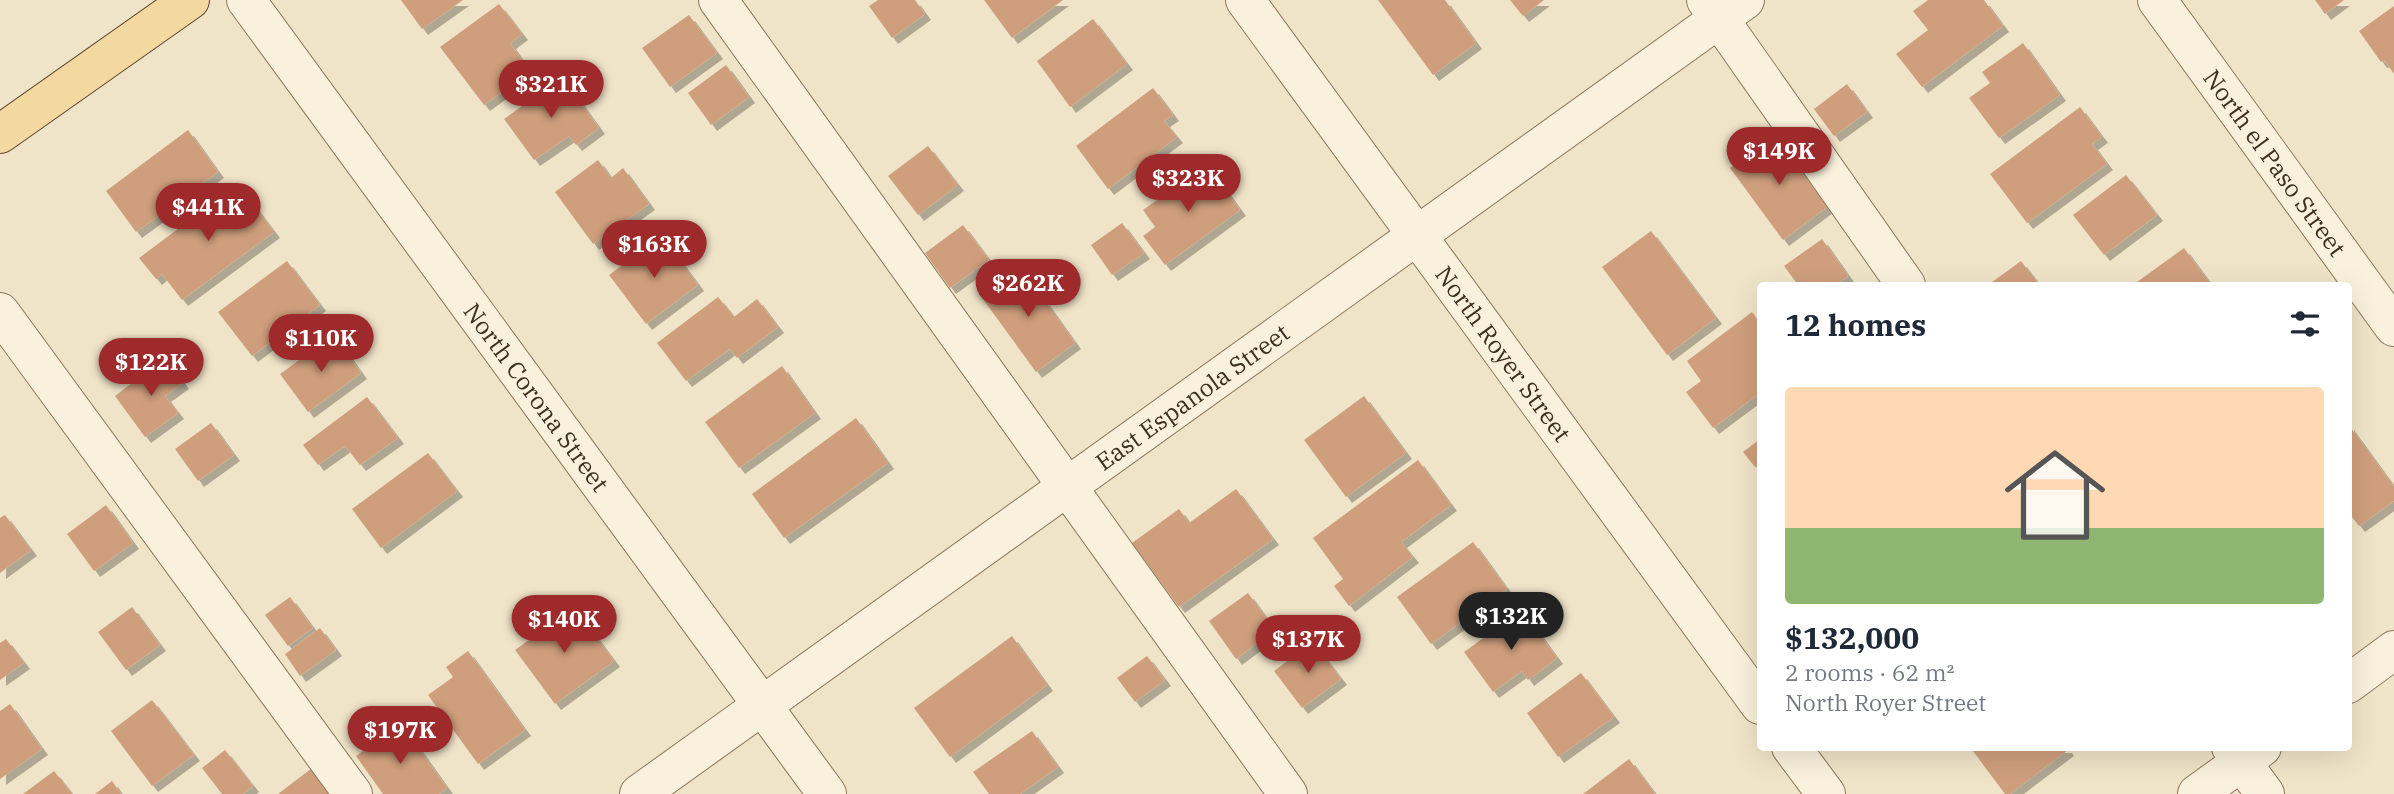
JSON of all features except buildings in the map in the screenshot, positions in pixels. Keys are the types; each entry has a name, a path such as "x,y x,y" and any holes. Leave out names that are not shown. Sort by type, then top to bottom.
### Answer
{"main road":[{"path":"0,134 190,0"}],"street":[{"name":"North Corona Street","path":"246,0 827,794"},
{"path":"718,0 1288,794"},
{"name":"North Royer Street","path":"1245,0 1757,701"},
{"name":"North el Paso Street","path":"2157,0 2394,327"},
{"name":"East Espanola Street","path":"639,794 1416,237 1723,6"},
{"path":"1723,6 1904,282"},
{"path":"0,312 353,794"},
{"path":"2352,681 2394,650"},
{"path":"1794,751 1826,794"},
{"path":"2197,794 2245,752 2265,794"}]}
